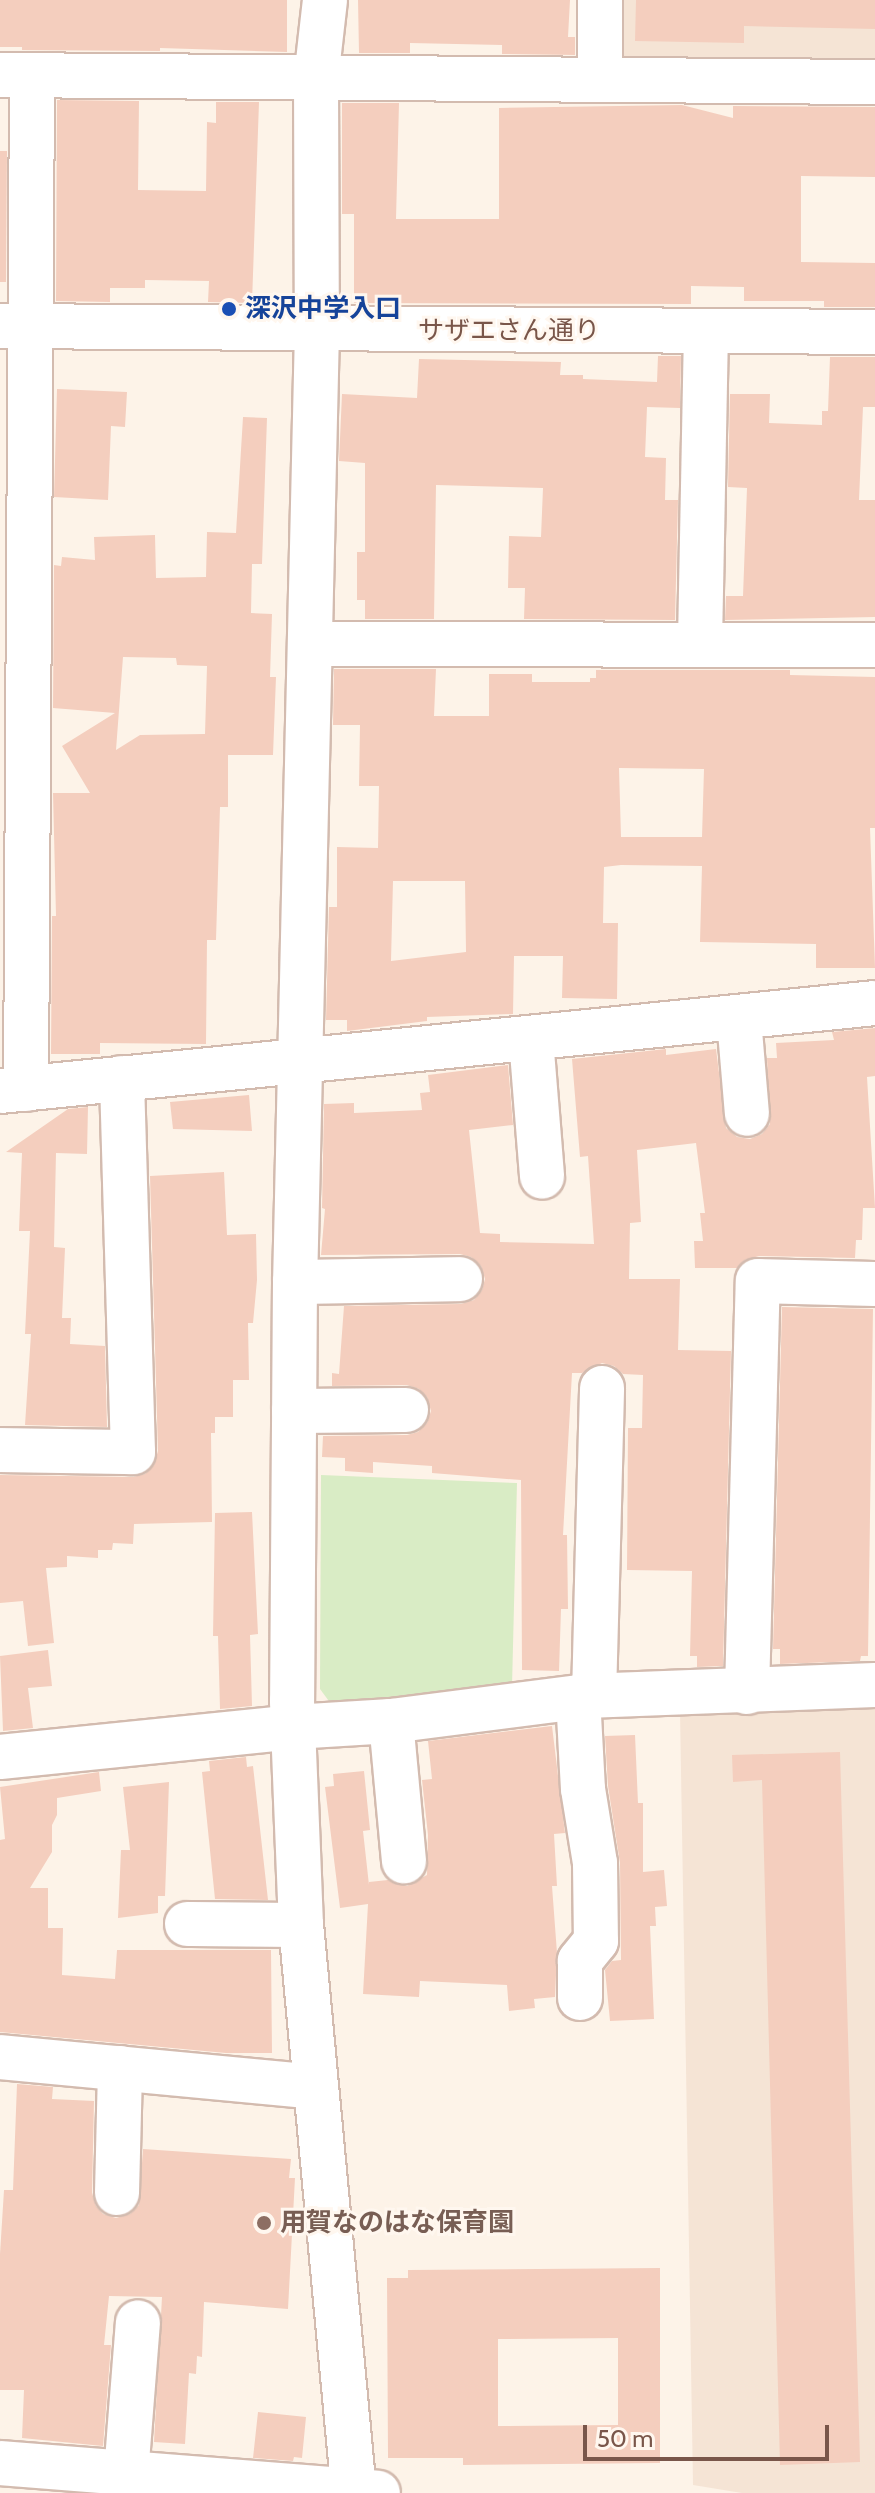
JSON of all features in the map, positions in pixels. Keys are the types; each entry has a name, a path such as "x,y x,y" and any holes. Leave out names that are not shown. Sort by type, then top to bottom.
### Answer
{"street":[{"path":"0,2463 362,2492 315,2087 301,1925 293,1727 295,1282 317,330 316,79 325,0"},
{"path":"600,0 600,80"},
{"path":"875,82 16,76 13,1090 875,1003"},
{"name":"サザエさん通り","path":"16,327 875,332"},
{"path":"700,643 706,332"},
{"path":"311,644 875,645"},
{"path":"739,1019 747,1114"},
{"path":"531,1039 542,1177"},
{"path":"0,1450 133,1452 122,1078"},
{"path":"295,1282 460,1279"},
{"path":"747,1692 758,1281 875,1284"},
{"path":"580,1998 580,1961 596,1941 595,1863 583,1789 602,1388"},
{"path":"294,1411 406,1410"},
{"path":"0,1757 293,1727 391,1721 586,1697 875,1685"},
{"path":"391,1721 404,1861"},
{"path":"187,1924 301,1925"},
{"path":"0,2057 315,2087"},
{"path":"117,2193 120,2068"},
{"path":"126,2474 138,2322"}],"shaded area":[{"path":"609,0 875,0 875,71 622,67"},
{"path":"875,1704 875,2493 742,2493 693,2485 680,1711"}],"green space":[{"path":"321,1475 517,1483 512,1687 334,1708 320,1689"}],"building":[{"path":"0,0 287,0 287,52 160,48 160,51 22,50 22,47 0,47"},
{"path":"358,0 570,0 568,37 575,37 575,55 502,54 502,45 410,43 410,53 359,53"},
{"path":"636,0 875,0 875,29 744,26 744,43 635,41"},
{"path":"57,100 139,101 138,190 206,191 207,122 216,123 216,102 259,102 252,303 208,302 209,281 145,280 145,288 110,288 110,302 56,301"},
{"path":"342,103 399,103 396,219 499,219 499,108 682,105 733,118 733,106 875,107 875,177 801,176 801,262 875,263 875,307 824,307 824,301 744,301 744,287 691,286 691,304 354,303 354,214 342,214"},
{"path":"0,151 7,151 6,282 0,282"},
{"path":"658,356 681,356 680,408 647,407 645,457 666,458 665,500 678,500 675,620 524,619 525,588 508,588 509,536 541,537 543,488 436,485 434,619 365,619 365,600 357,600 357,552 365,552 365,463 339,461 342,394 417,398 419,359 561,362 560,375 657,382"},
{"path":"830,357 875,357 875,407 863,407 859,500 875,500 875,617 725,620 726,596 743,596 747,488 728,487 730,394 770,394 769,423 822,425 822,411 828,411"},
{"path":"57,389 127,392 125,427 111,426 108,500 54,497"},
{"path":"243,417 267,418 262,564 252,564 251,613 272,614 270,677 276,677 273,755 228,755 228,807 220,807 216,940 207,940 206,1044 100,1043 100,1054 51,1054 52,916 56,916 53,793 90,793 62,746 115,713 53,708 54,565 61,566 62,557 95,560 94,537 155,535 156,578 206,577 207,532 236,533","holes":["123,657 176,658 177,665 207,666 205,734 140,735 116,750"]},
{"path":"334,669 436,669 434,716 489,716 489,674 532,674 532,682 590,682 590,678 596,678 596,670 790,670 790,675 875,677 875,828 870,828 875,968 816,968 816,944 700,942 702,866 604,867 603,923 618,923 617,999 562,998 563,956 514,956 513,1014 427,1017 427,1021 347,1031 347,1020 326,1020 329,907 337,907 337,847 378,848 379,786 359,786 360,725 333,725","holes":["619,768 704,769 702,837 621,837","393,881 465,881 466,952 391,961"]},
{"path":"875,1028 875,1076 867,1077 875,1208 863,1208 862,1240 856,1240 855,1258 759,1256 745,1260 737,1268 695,1268 694,1241 703,1241 700,1213 705,1213 696,1143 637,1150 641,1222 630,1223 629,1279 680,1279 678,1350 731,1351 723,1666 697,1667 697,1656 690,1656 692,1571 627,1570 628,1428 642,1428 643,1375 623,1374 614,1366 602,1363 582,1373 572,1373 563,1535 567,1535 568,1609 561,1609 559,1671 522,1670 521,1480 432,1473 432,1466 373,1462 373,1473 345,1471 345,1458 322,1457 323,1436 407,1435 418,1432 427,1423 431,1411 427,1397 419,1389 407,1385 332,1386 332,1373 339,1374 344,1306 461,1304 474,1300 482,1290 485,1279 481,1266 471,1257 460,1254 321,1255 325,1209 322,1208 324,1104 354,1103 354,1113 422,1110 420,1093 430,1092 428,1075 508,1065 513,1125 469,1130 480,1233 500,1234 500,1242 594,1244 588,1156 580,1157 572,1059 666,1049 666,1055 716,1049 726,1128 737,1137 750,1139 762,1134 770,1124 767,1058 777,1058 776,1043 834,1040 832,1032"},
{"path":"249,1095 252,1131 173,1129 170,1102"},
{"path":"88,1107 87,1154 56,1153 54,1247 65,1248 62,1318 71,1318 70,1344 105,1346 107,1427 25,1425 31,1334 25,1334 30,1231 19,1231 22,1153 6,1152 68,1109"},
{"path":"224,1172 227,1235 256,1234 257,1280 253,1323 248,1323 249,1380 233,1380 233,1417 215,1417 215,1433 211,1433 212,1522 134,1524 133,1544 113,1543 112,1550 98,1550 98,1558 67,1556 67,1567 46,1568 54,1643 28,1646 23,1601 0,1603 0,1475 133,1477 145,1474 154,1465 158,1451 150,1176"},
{"path":"782,1307 873,1309 868,1656 861,1656 860,1661 780,1664 780,1649 773,1649"},
{"path":"252,1512 258,1634 250,1635 252,1706 220,1709 218,1636 213,1636 215,1513"},
{"path":"48,1650 52,1686 28,1688 33,1728 3,1731 0,1656"},
{"path":"552,1726 565,1833 554,1834 557,1886 552,1886 557,1953 555,1997 534,1999 535,2008 509,2011 507,1985 420,1981 419,1997 363,1994 368,1904 340,1908 325,1787 334,1786 333,1774 364,1771 370,1830 363,1831 369,1885 369,1882 388,1880 407,1886 427,1875 428,1835 422,1780 432,1779 428,1741"},
{"path":"635,1735 638,1803 643,1803 643,1872 664,1870 667,1906 655,1907 656,1926 650,1926 654,2019 610,2021 605,1970 612,1961 621,1960 620,1863 608,1786 605,1736"},
{"path":"840,1752 860,2462 780,2465 762,1780 733,1782 732,1755"},
{"path":"246,1757 247,1767 253,1766 268,1900 215,1899 202,1772 210,1771 209,1761"},
{"path":"99,1772 101,1791 57,1798 57,1815 52,1825 52,1852 30,1888 48,1888 48,1928 63,1928 62,1975 115,1979 117,1950 271,1950 272,2053 226,2053 0,2032 0,1840 5,1839 0,1787"},
{"path":"169,1782 165,1896 158,1896 158,1913 118,1918 121,1850 130,1850 123,1787"},
{"path":"17,2084 53,2087 52,2099 94,2101 92,2193 96,2206 103,2214 116,2218 130,2214 139,2205 143,2149 291,2159 289,2178 295,2178 288,2309 204,2302 202,2357 197,2356 196,2374 189,2373 185,2444 154,2442 162,2297 109,2296 104,2345 111,2345 103,2446 22,2438 24,2390 0,2390 0,2254 4,2190 13,2190"},
{"path":"660,2268 660,2463 463,2465 463,2458 388,2458 387,2278 408,2278 408,2270","holes":["618,2338 618,2425 498,2426 498,2339"]},
{"path":"258,2412 306,2417 302,2458 294,2457 293,2461 253,2458"}],"place":[{"name":"深沢中学入口","path":"229,309"},
{"name":"用賀なのはな保育園","path":"264,2223"}]}
